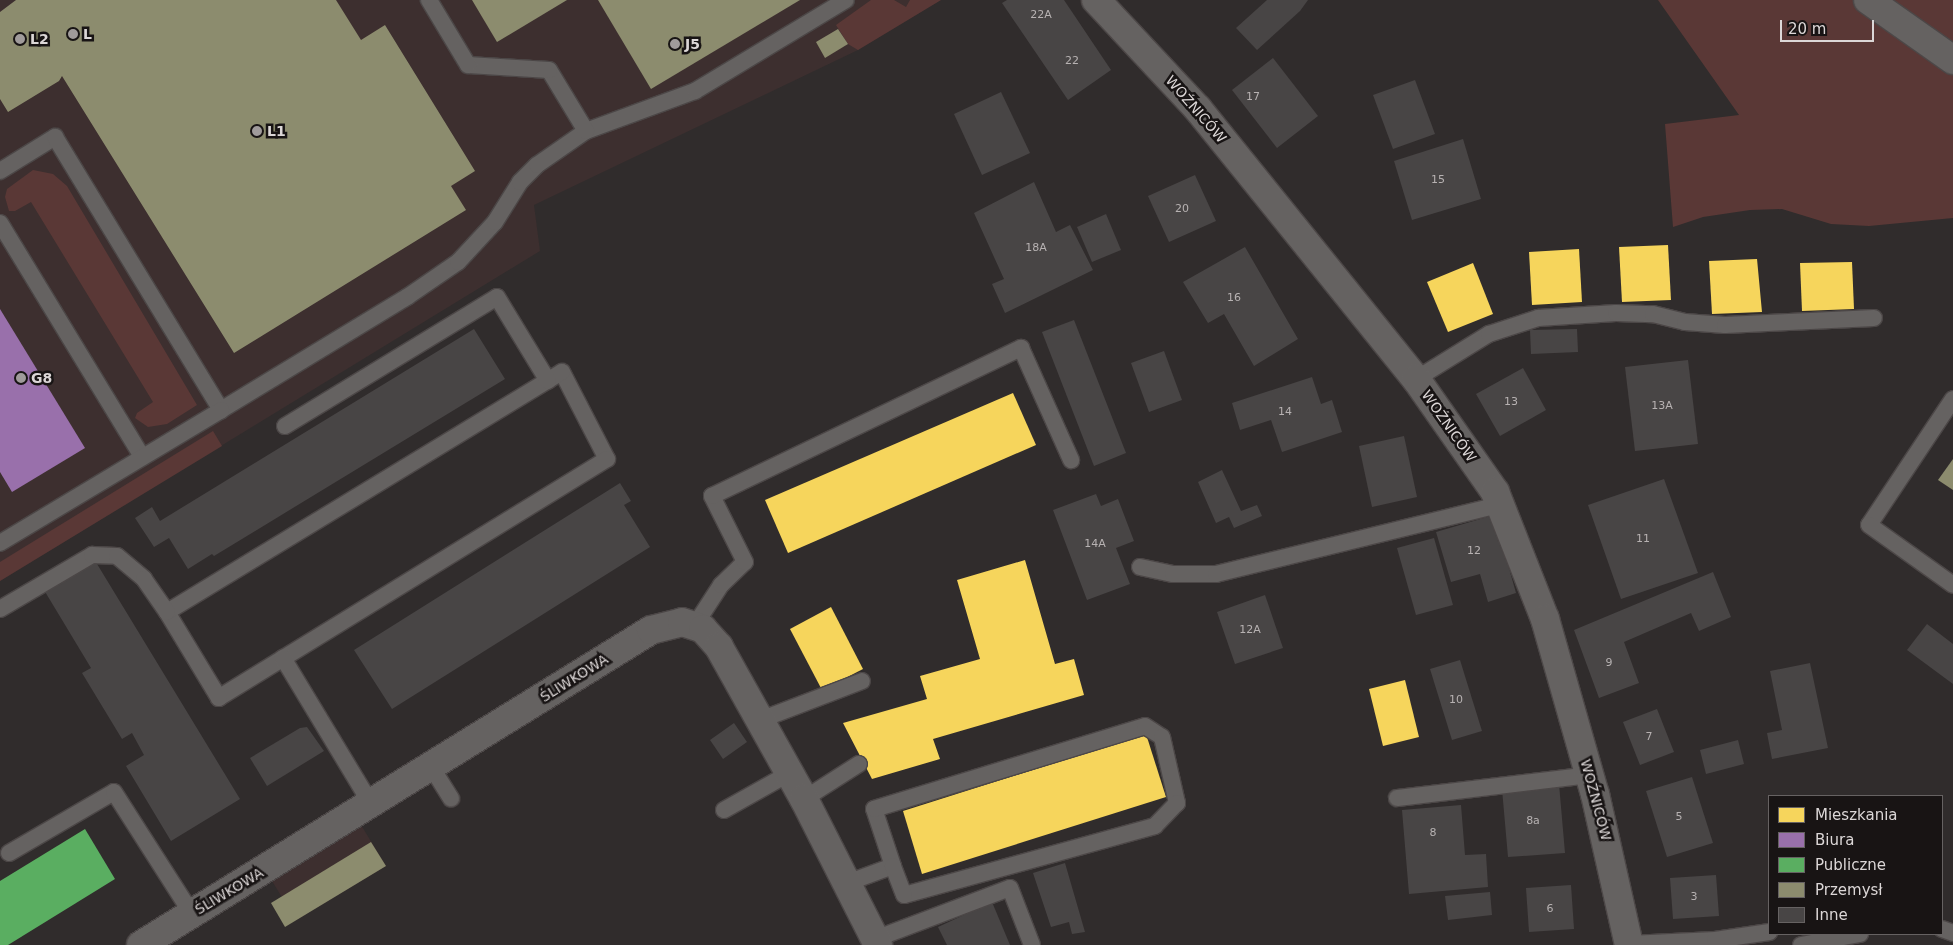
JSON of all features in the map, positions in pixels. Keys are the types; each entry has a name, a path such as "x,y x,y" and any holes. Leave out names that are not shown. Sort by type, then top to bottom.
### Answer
{"street":[{"name":"WOŹNICÓW","path":"1096,0 1198,109 1416,379 1495,492 1545,619 1590,775 1617,883 1629,944"},
{"path":"1868,0 1953,60"},
{"name":"ŚLIWKOWA","path":"141,945 432,768 651,630 675,622 695,625"},
{"path":"695,625 719,647 804,799 877,942"}],"lane":[{"path":"429,0 468,65 550,70 586,131"},
{"path":"0,543 407,297 458,262 495,222 520,182 537,165 586,131 695,91 846,0"},
{"path":"0,171 55,137 221,410"},
{"path":"0,223 142,457"},
{"path":"285,426 497,297 548,381"},
{"path":"1416,379 1489,334 1538,318 1616,313 1653,314 1684,322 1724,325 1874,318"},
{"path":"695,625 721,585 745,562 712,496 1021,348 1071,460"},
{"path":"0,609 92,555 117,556 144,579 167,612 219,698 607,459 562,372 167,612"},
{"path":"1953,399 1869,525 1953,585"},
{"path":"1140,567 1173,574 1216,574 1500,505"},
{"path":"283,658 371,804"},
{"path":"760,720 862,681"},
{"path":"1145,726 1162,737 1176,803 1155,826 904,894 894,866 874,809 1145,726"},
{"path":"804,799 859,764"},
{"path":"432,768 451,799"},
{"path":"724,810 790,773"},
{"path":"1397,798 1590,775"},
{"path":"9,853 114,792 192,914"},
{"path":"847,883 894,866"},
{"path":"877,942 1010,888 1032,945"},
{"path":"1629,944 1715,940 1768,932"},
{"path":"1801,945 1855,935"}],"shaded area":[{"path":"0,0 941,0 858,50 534,205 540,251 0,581"},
{"path":"871,0 894,0 906,7 910,0 941,0 858,50 848,44 836,25"},
{"path":"1658,0 1953,0 1953,218 1869,226 1831,224 1782,209 1750,210 1703,217 1673,227 1665,124 1739,115"},
{"path":"33,170 53,174 67,186 197,405 167,424 148,427 135,418 137,413 153,402 31,202 15,211 9,211 5,197 7,189"},
{"path":"213,431 222,446 0,581 0,562"},
{"path":"361,825 386,866 296,920 272,881"}],"building: Mieszkania":[{"path":"1668,245 1671,300 1622,302 1619,247"},
{"path":"1579,249 1582,302 1532,305 1529,252"},
{"path":"1757,259 1762,312 1712,314 1709,261"},
{"path":"1852,262 1854,309 1802,311 1800,263"},
{"path":"1473,263 1493,314 1448,332 1427,282"},
{"path":"1013,393 1036,445 788,553 765,500"},
{"path":"1025,560 1055,664 1074,659 1084,695 933,739 940,759 872,779 843,723 927,699 920,676 980,659 957,580"},
{"path":"831,607 863,669 822,690 790,629"},
{"path":"1405,680 1419,737 1383,746 1369,689"},
{"path":"1146,734 1166,797 922,874 903,811"}],"building: Biura":[{"name":"G8","path":"0,309 85,448 12,492 0,472"}],"building: Publiczne":[{"path":"85,829 115,879 8,945 0,945 0,881"}],"building: Przemysł":[{"name":"L1","path":"16,0 336,0 361,40 385,25 475,171 451,186 466,210 234,353 62,76 59,81 8,112 0,99 0,12"},
{"path":"472,0 567,0 497,42"},
{"name":"J5","path":"598,0 800,0 651,89"},
{"path":"838,29 848,44 825,58 816,42"},
{"path":"1953,459 1953,490 1938,480"},
{"path":"371,842 386,866 285,927 271,903"}],"building: Inne":[{"path":"1007,0 1064,0 1111,70 1068,100 1002,3"},
{"path":"1267,0 1308,0 1300,11 1257,50 1236,28"},
{"path":"1273,58 1318,116 1277,148 1232,90"},
{"path":"1415,80 1435,134 1393,149 1373,95"},
{"path":"1001,92 1030,153 982,175 954,114"},
{"path":"1463,139 1481,199 1412,220 1394,161"},
{"path":"1195,175 1216,221 1169,242 1148,196"},
{"path":"1034,182 1056,232 1070,225 1093,270 1005,313 992,284 1004,279 974,213"},
{"path":"1106,214 1121,250 1092,262 1077,227"},
{"path":"1245,247 1298,339 1254,366 1224,314 1208,323 1183,282"},
{"path":"1074,320 1126,453 1094,466 1042,332"},
{"path":"474,329 505,379 214,556 212,554 188,569 169,538 154,547 135,518 152,507 160,521"},
{"path":"1577,329 1578,352 1531,354 1530,330"},
{"path":"1164,351 1182,400 1149,412 1131,363"},
{"path":"1688,360 1698,444 1635,451 1625,367"},
{"path":"1523,368 1546,410 1500,436 1476,394"},
{"path":"1312,377 1321,404 1332,400 1342,432 1282,452 1271,420 1240,430 1232,403"},
{"path":"1404,436 1417,497 1372,507 1359,446"},
{"path":"1222,470 1241,511 1257,505 1262,516 1234,528 1229,517 1216,523 1198,482"},
{"path":"1664,479 1698,573 1621,599 1588,505"},
{"path":"620,483 631,501 624,505 650,547 392,709 354,650"},
{"path":"1096,494 1101,506 1118,499 1134,541 1116,548 1130,584 1087,600 1053,510"},
{"path":"1494,515 1516,593 1488,602 1480,574 1451,582 1436,532"},
{"path":"1434,538 1453,605 1416,615 1397,548"},
{"path":"94,559 240,799 171,841 126,766 144,755 132,733 122,739 82,673 91,668 44,590"},
{"path":"1713,572 1731,617 1699,631 1691,613 1624,642 1639,683 1599,698 1574,630"},
{"path":"1265,595 1283,648 1235,664 1217,612"},
{"path":"1927,624 1953,644 1953,684 1907,650"},
{"path":"1460,660 1482,731 1452,740 1430,669"},
{"path":"1810,663 1828,748 1772,759 1767,733 1782,730 1770,671"},
{"path":"1657,709 1674,752 1640,765 1623,722"},
{"path":"734,723 747,742 723,759 710,740"},
{"path":"307,727 324,751 267,786 250,758 300,728"},
{"path":"1738,740 1744,764 1706,774 1700,750"},
{"path":"1692,777 1713,843 1667,857 1646,791"},
{"path":"1559,784 1565,853 1508,857 1502,789"},
{"path":"1461,805 1465,855 1486,854 1488,887 1409,894 1402,810"},
{"path":"1065,863 1085,932 1072,934 1069,922 1051,927 1033,873"},
{"path":"1716,875 1719,916 1673,919 1670,878"},
{"path":"1571,885 1574,929 1529,932 1526,888"},
{"path":"1490,892 1492,915 1448,920 1445,896"},
{"path":"992,902 1010,945 947,945 938,927"}],"place":[{"name":"L","path":"73,34"},
{"name":"L2","path":"20,39"},
{"name":"J5","path":"675,44"},
{"name":"L1","path":"257,131"},
{"name":"G8","path":"21,378"}]}
